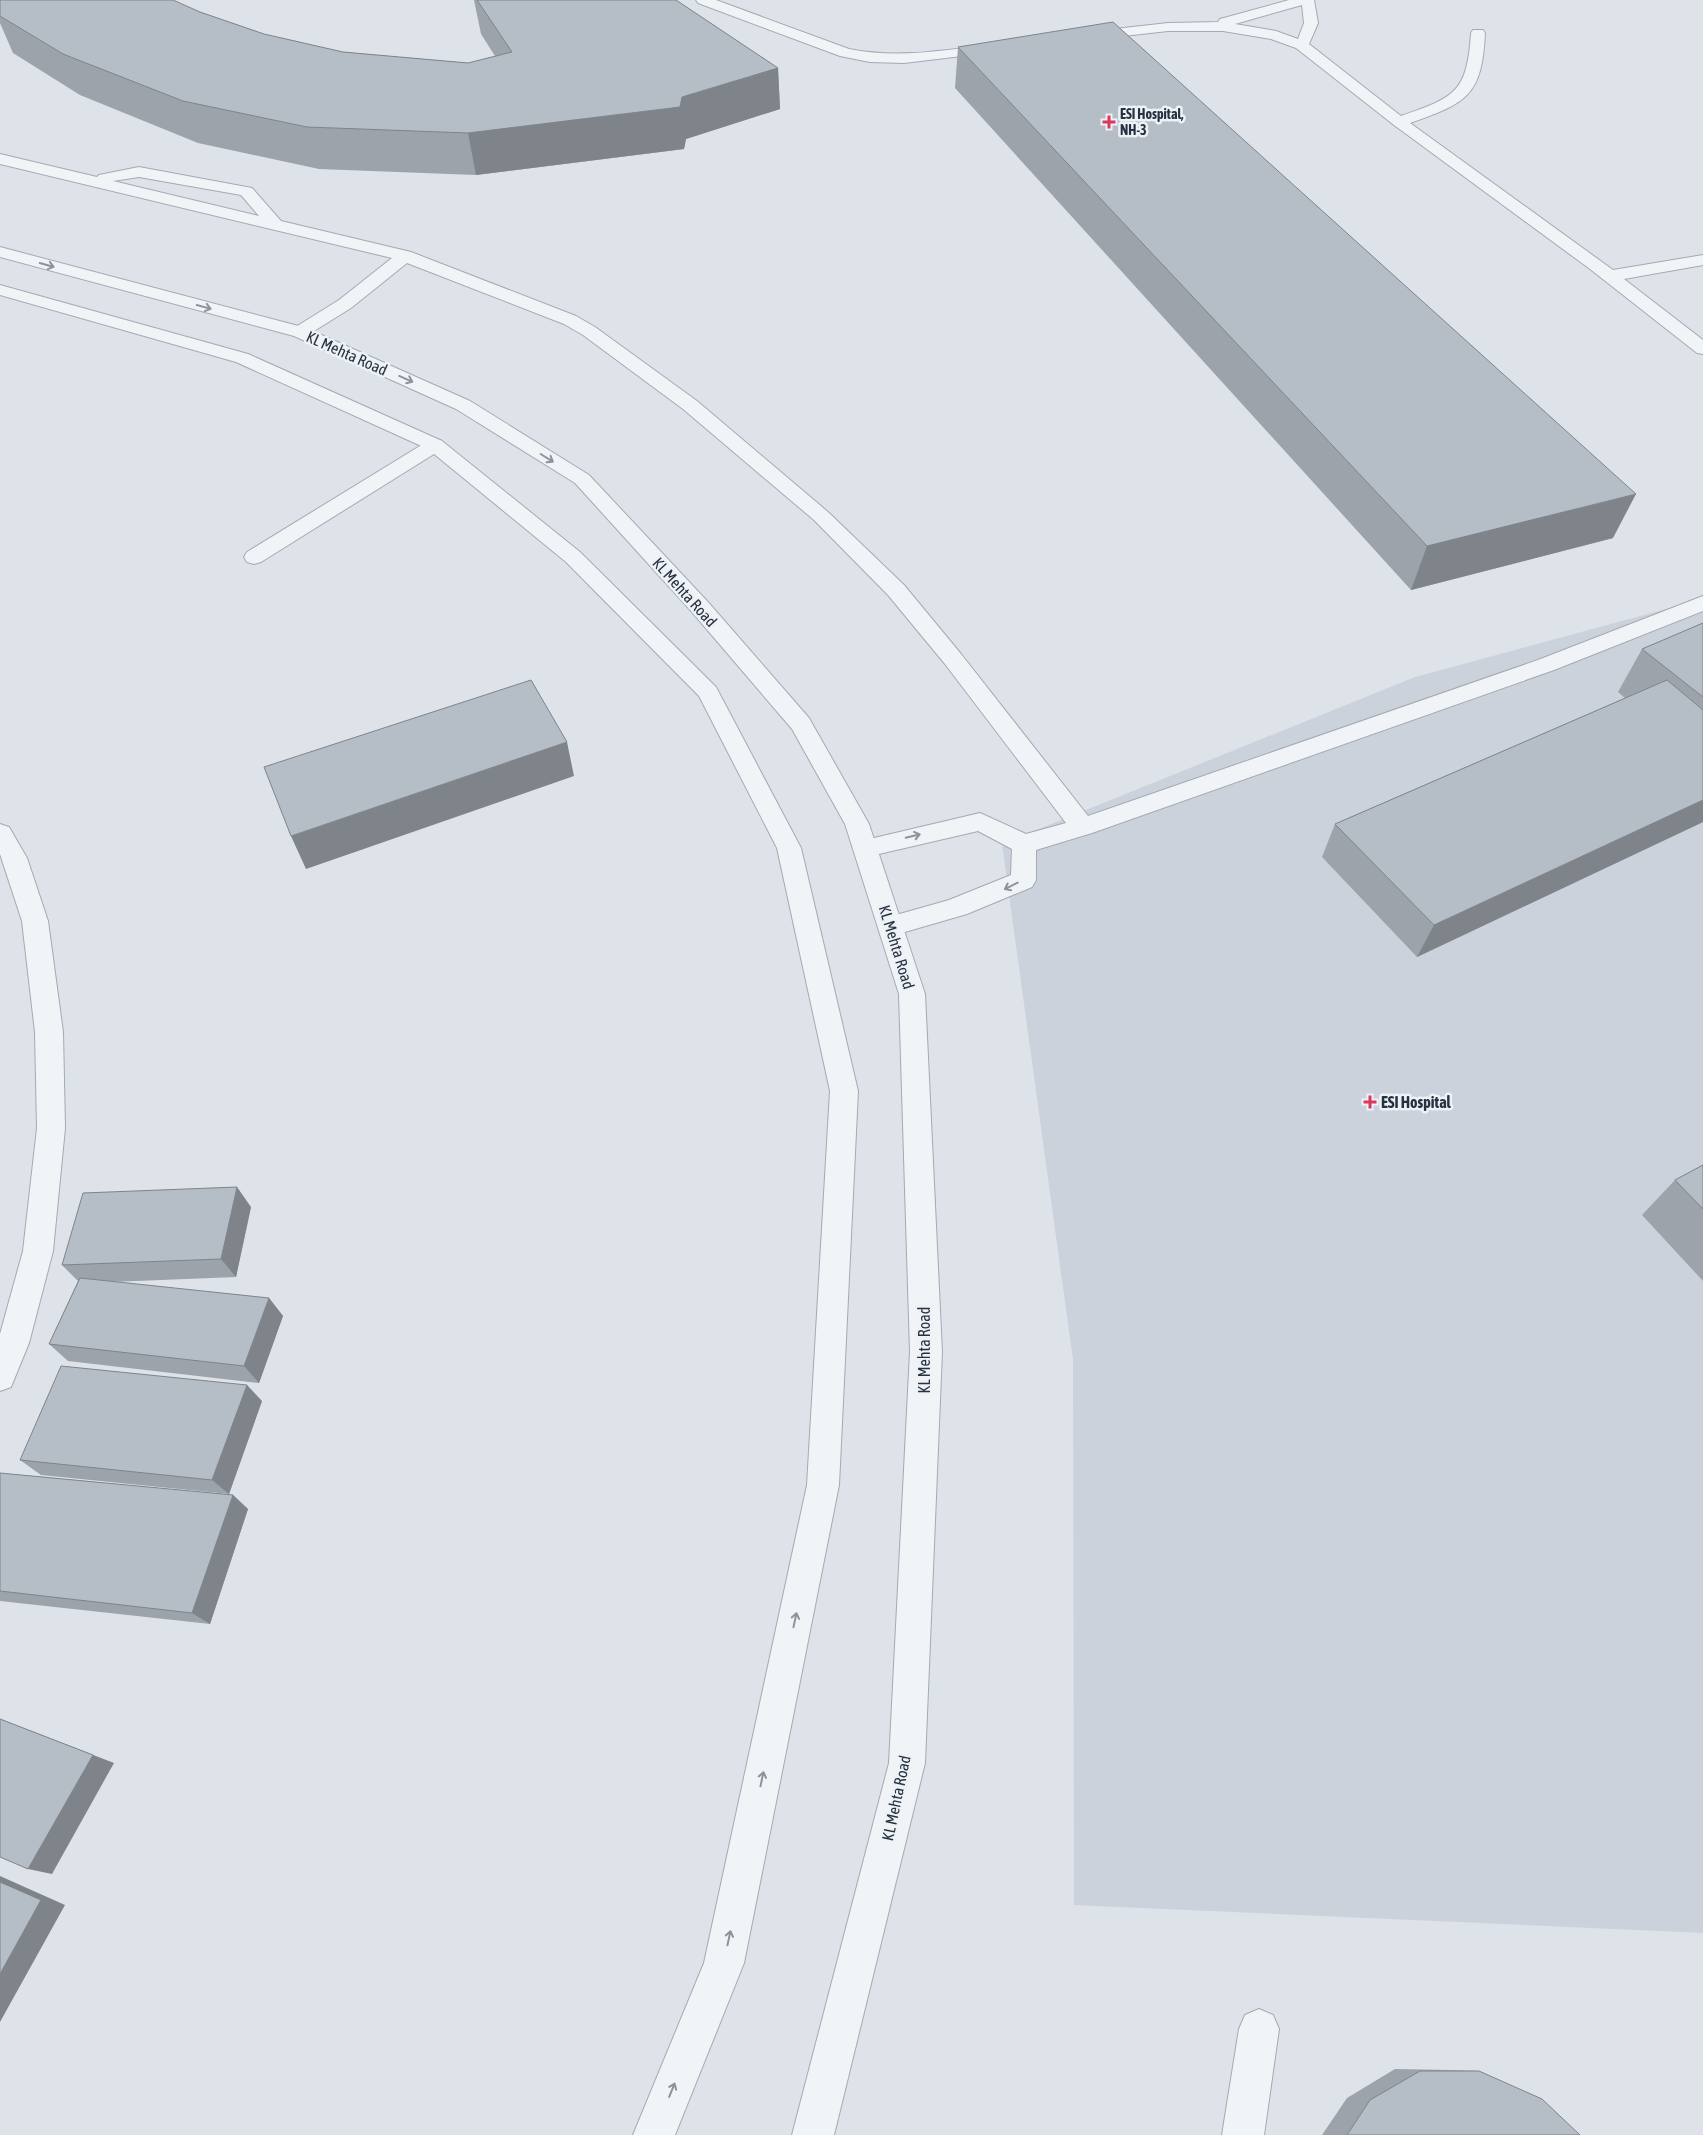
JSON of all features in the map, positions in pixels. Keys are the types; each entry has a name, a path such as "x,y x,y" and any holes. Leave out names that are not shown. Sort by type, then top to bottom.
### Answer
{"street":[{"path":"703,0 845,53 870,58 904,59 1010,47"},
{"path":"1212,26 1306,0 1311,14 1310,30 1301,45"},
{"path":"1076,38 1139,30 1212,26 1243,28 1288,38 1301,45 1399,122 1609,276 1703,349"},
{"path":"1399,122 1447,104 1461,96 1471,82 1476,68 1478,34"},
{"path":"0,159 406,256 543,308 576,324 690,405 821,516 896,590 959,666 1083,827"},
{"path":"89,180 139,172 246,191 274,223"},
{"name":"KL Mehta Road","path":"0,252 300,332 463,405 582,480 700,607 801,724 858,824 912,994 926,1352 906,1763 814,2135"},
{"path":"300,332 345,304 406,256"},
{"path":"1609,276 1703,260"},
{"path":"0,290 242,358 435,445 573,557 708,692 789,848 844,1092 823,1485 724,1964 654,2135"},
{"path":"254,557 435,445"},
{"path":"866,848 980,822 1024,844 1083,827 1546,665 1703,603"},
{"path":"0,833 15,858 36,921 49,1032 51,1128 38,1251 13,1343 0,1376"},
{"path":"891,926 936,916 993,896 1023,880 1024,844"},
{"path":"1243,2135 1259,2029"}],"shaded area":[{"name":"ESI Hospital","path":"1703,599 1703,1933 1074,1905 1073,1360 1002,844 1415,677"}],"building":[{"path":"0,0 173,0 200,12 264,34 343,52 468,63 512,52 477,0 676,0 778,68 682,97 680,107 468,133 307,127 183,101 63,54 0,16"},
{"path":"1113,22 1636,494 1427,546 958,47"},
{"path":"1703,623 1703,697 1642,649"},
{"path":"531,680 567,742 291,836 264,767"},
{"path":"1667,680 1703,710 1703,800 1434,925 1335,824"},
{"path":"1703,1165 1703,1209 1675,1180"},
{"path":"237,1187 221,1259 62,1265 83,1193"},
{"path":"80,1278 269,1298 244,1366 49,1344"},
{"path":"61,1366 247,1385 212,1480 20,1460"},
{"path":"0,1473 233,1495 192,1613 0,1591"},
{"path":"0,1719 93,1755 28,1869 0,1857"},
{"path":"0,1882 41,1900 0,1974"},
{"path":"1420,2071 1479,2071 1542,2099 1580,2135 1347,2135 1370,2100"}],"place":[{"name":"ESI Hospital, NH-3","path":"1109,122"},
{"name":"ESI Hospital","path":"1370,1102"}]}
